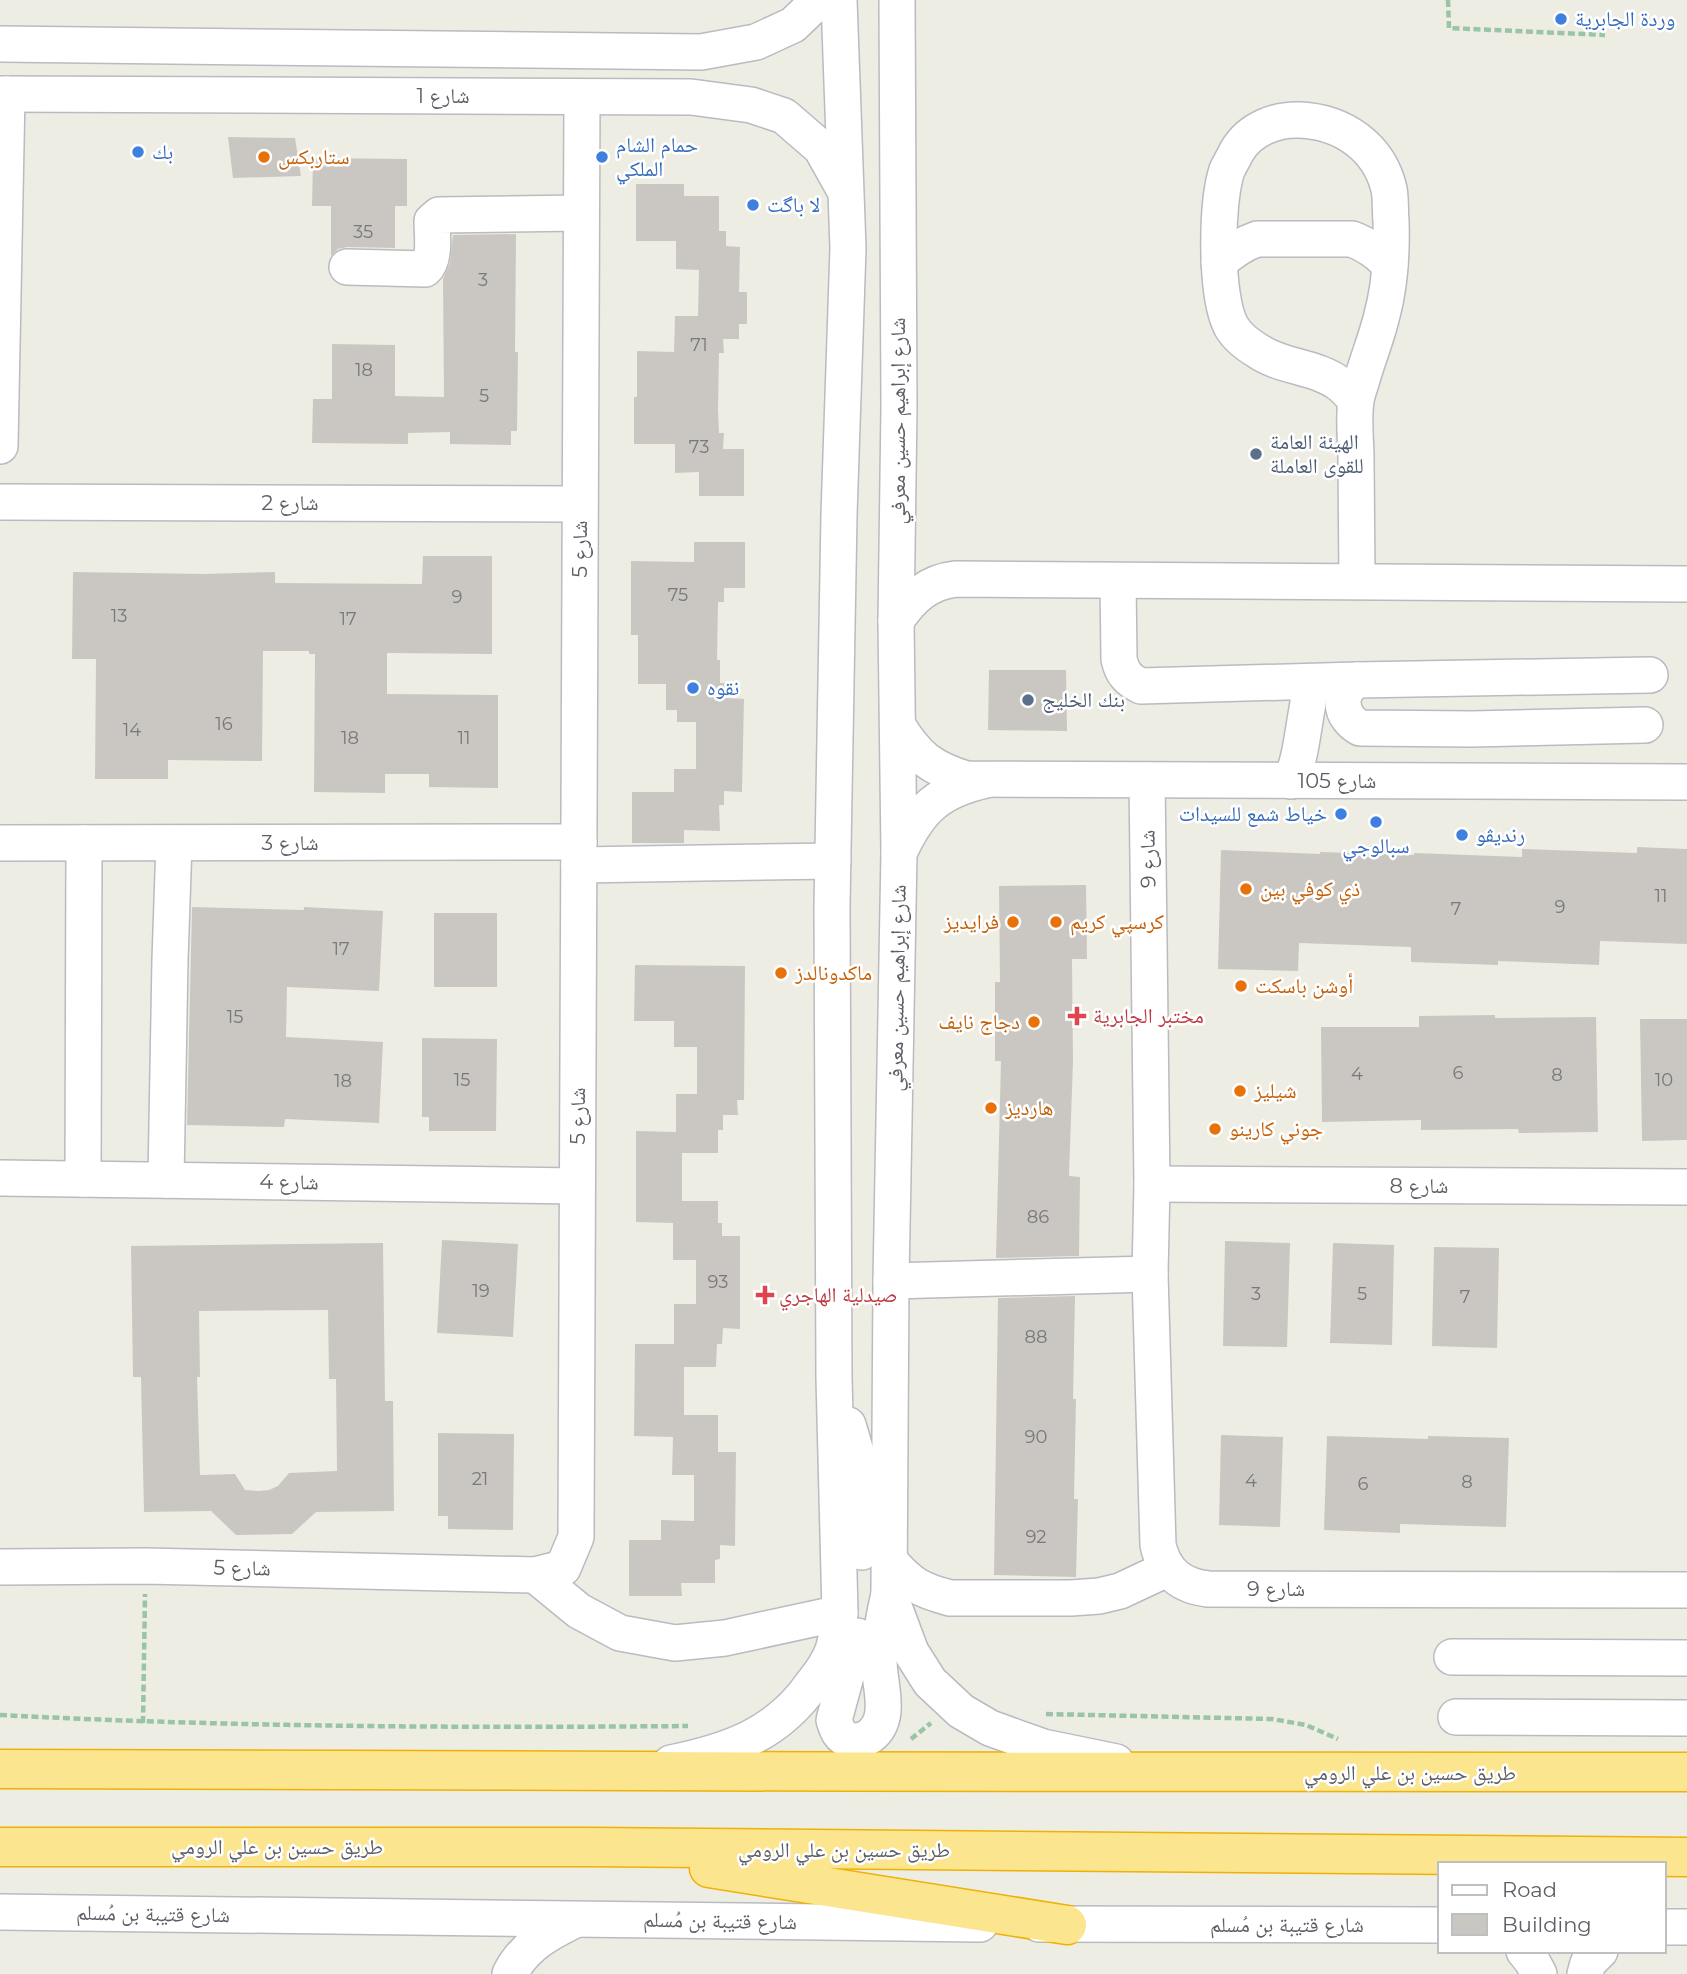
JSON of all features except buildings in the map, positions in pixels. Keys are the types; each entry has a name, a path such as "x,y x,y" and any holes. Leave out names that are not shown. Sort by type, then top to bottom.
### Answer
{"highway":[{"name":"طريق حسين بن علي الرومي","path":"0,1769 1192,1774 1687,1772"},
{"name":"طريق حسين بن علي الرومي","path":"0,1847 590,1847 1687,1857"},
{"path":"590,1847 1067,1925"}],"street":[{"path":"0,44 701,52 756,42 793,25 819,0"},
{"path":"634,1770 697,1758 739,1744 765,1731 799,1703 826,1665 833,1650 840,1613 834,1378 833,861 839,515 848,248 839,0"},
{"name":"شارع إبراهيم حسين معرفي","path":"897,0 899,408 896,621 899,852 889,1576 911,1652 930,1682 961,1711 990,1728 1043,1747 1114,1762 1192,1774"},
{"path":"691,97 702,92 709,83 711,72 708,61 701,52"},
{"path":"0,446 3,94"},
{"name":"شارع 1","path":"3,94 691,97 751,105 783,116 821,148 847,192"},
{"name":"شارع 5","path":"0,1567 145,1566 535,1575 563,1568 576,1537 582,97"},
{"path":"1356,400 1335,382 1260,353 1232,328 1224,308 1219,263 1220,223 1228,169 1239,148 1258,130 1285,120 1318,122 1344,130 1362,142 1382,169 1389,191 1392,239 1390,265 1381,318 1356,400 1357,581"},
{"path":"347,267 429,267 432,221 439,215 581,213"},
{"path":"1219,263 1245,243 1258,239 1311,239 1352,240 1365,244 1390,265"},
{"path":"848,248 860,299 863,415 866,427 870,432 881,432 899,408"},
{"path":"1300,367 1317,366 1351,352 1361,344 1381,318"},
{"name":"شارع 2","path":"0,502 580,504"},
{"path":"896,621 925,588 945,580 1687,584"},
{"path":"1118,581 1119,659 1125,676 1141,686 1310,692 1357,680 1650,675"},
{"path":"1357,680 1345,690 1342,705 1348,719 1360,728 1472,729 1645,725"},
{"path":"1291,780 1299,759 1310,692"},
{"path":"1310,692 1324,759 1334,781"},
{"name":"شارع 105","path":"898,726 909,745 925,760 944,772 966,779 1687,782"},
{"path":"1472,729 1472,781"},
{"name":"شارع 105","path":"899,852 909,830 923,811 942,796 964,785 988,780"},
{"name":"شارع 9","path":"1146,780 1152,1184 1150,1275 1158,1545 1167,1569 1182,1583 1208,1589 1687,1590"},
{"name":"شارع 3","path":"0,843 174,843 833,861"},
{"path":"83,1179 84,843"},
{"path":"166,1180 174,843"},
{"name":"شارع 4","path":"0,1178 577,1186"},
{"name":"شارع 8","path":"1152,1184 1687,1187"},
{"path":"891,1281 1150,1275"},
{"path":"834,1378 862,1472 862,1603 857,1638 834,1720 837,1732 848,1740 860,1741 867,1738 877,1730 880,1723 884,1701 878,1662 889,1576 950,1598 1071,1598 1120,1591 1167,1569"},
{"path":"535,1575 579,1611 620,1633 675,1643 725,1638 840,1613"},
{"path":"1452,1657 1687,1658"},
{"path":"1456,1717 1687,1718"},
{"name":"شارع قتيبة بن مُسلم","path":"0,1912 1067,1925 1438,1926"},
{"path":"509,1974 528,1948 547,1934 577,1919"},
{"path":"1666,1927 1687,1927"},
{"path":"1526,1953 1539,1974"},
{"path":"1585,1974 1588,1964 1598,1953"}],"path":[{"path":"1448,0 1449,28 1605,35"},
{"path":"143,1723 145,1566"},
{"path":"903,1745 938,1718 961,1711"},
{"path":"1041,1714 1272,1719 1306,1725 1343,1741"},
{"path":"0,1715 143,1723 467,1728 691,1726"}],"place":[{"name":"وردة الجابرية","path":"1561,19"},
{"name":"بك","path":"138,152"},
{"name":"ستاربكس","path":"264,157"},
{"name":"حمام الشام الملكي","path":"602,157"},
{"name":"لا باگت","path":"753,205"},
{"name":"الهيئة العامة للقوى العاملة","path":"1256,454"},
{"name":"نقوه","path":"693,688"},
{"name":"بنك الخليج","path":"1028,700"},
{"name":"خياط شمع للسيدات","path":"1341,814"},
{"name":"سبالوجي","path":"1376,822"},
{"name":"رنديڤو","path":"1462,835"},
{"name":"ذي كوفي بين","path":"1246,889"},
{"name":"فرايديز","path":"1013,922"},
{"name":"كرسپي كريم","path":"1056,922"},
{"name":"ماكدونالدز","path":"781,973"},
{"name":"أوشن باسكت","path":"1241,986"},
{"name":"مختبر الجابرية","path":"1077,1016"},
{"name":"دجاج نايف","path":"1034,1022"},
{"name":"شيليز","path":"1240,1091"},
{"name":"هارديز","path":"991,1108"},
{"name":"جوني كارينو","path":"1215,1129"},
{"name":"صيدلية الهاجري","path":"765,1295"}]}
